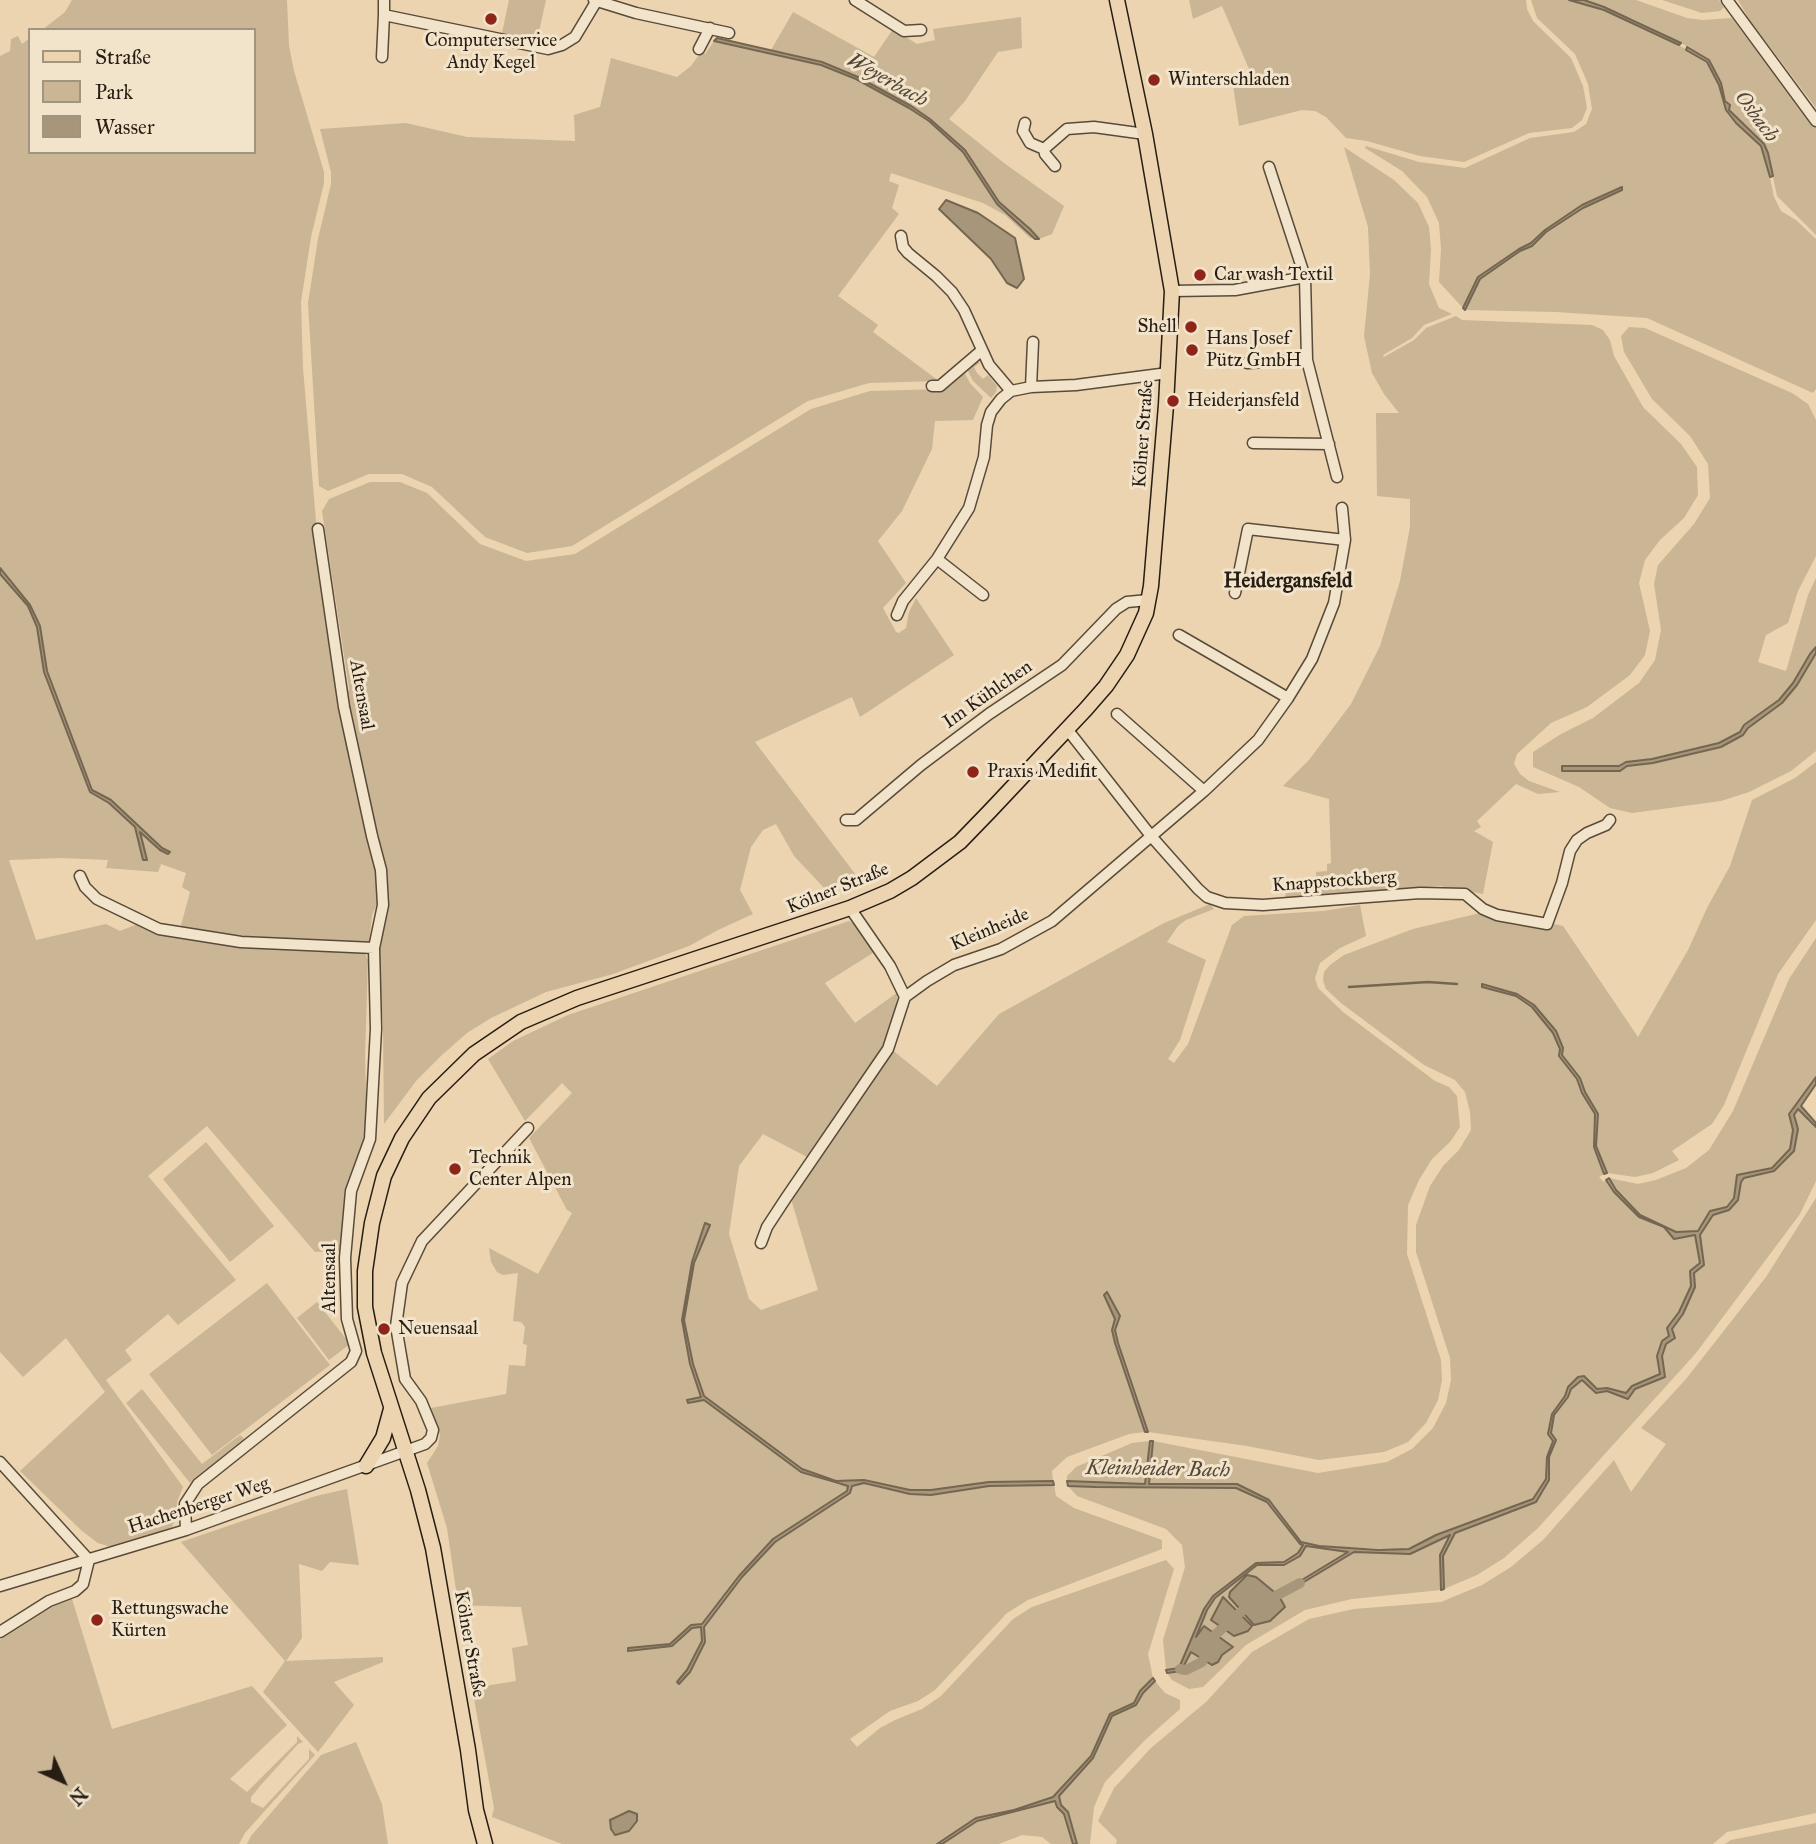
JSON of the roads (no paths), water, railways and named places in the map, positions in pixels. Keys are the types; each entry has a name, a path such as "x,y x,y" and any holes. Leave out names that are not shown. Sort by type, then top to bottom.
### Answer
{"main road":[{"name":"Kölner Straße","path":"485,1844 476,1810 433,1548 372,1344 365,1307 365,1271 372,1223 384,1176 402,1138 429,1098 474,1054 496,1037 548,1009 850,908 901,885 960,842 1067,729 1118,670 1142,626 1148,600 1158,510 1172,291 1145,134 1117,0"},
{"path":"366,1466 383,1438 391,1408"}],"street":[{"path":"382,57 384,0"},
{"path":"855,0 904,31 921,30"},
{"path":"1727,0 1816,121"},
{"path":"384,15 548,49 575,37 595,1 636,13 729,33"},
{"path":"699,50 710,28"},
{"path":"1025,123 1023,131 1030,143 1044,149"},
{"path":"1044,149 1067,129 1094,127 1145,134"},
{"path":"1044,149 1055,166"},
{"path":"1269,167 1305,277 1307,360 1338,477"},
{"path":"901,236 903,247 908,253 936,275 955,297 973,329 981,351 1011,391"},
{"path":"1172,291 1235,290 1305,277"},
{"path":"1031,387 1033,342"},
{"path":"932,386 940,386 981,351"},
{"path":"1247,363 1307,360"},
{"path":"897,615 903,601 937,559 969,508 978,485 991,412 1011,391 1168,373"},
{"path":"1253,443 1329,444"},
{"name":"Kleinheide","path":"905,997 954,965 1002,949 1052,921 1204,791 1258,740 1312,659 1334,603 1345,540 1342,508"},
{"name":"Altensaal","path":"186,1530 185,1504 198,1484 354,1358 356,1351 347,1319 345,1258 351,1191 370,1139 376,1029 374,948 383,905 381,870 344,707 318,529"},
{"path":"1236,593 1248,529 1345,540"},
{"path":"937,559 983,595"},
{"name":"Im Kühlchen","path":"846,820 856,820 969,728 1062,665 1116,609 1127,602 1148,600"},
{"path":"1179,635 1288,698"},
{"path":"1117,715 1204,791"},
{"name":"Knappstockberg","path":"1067,729 1151,836 1198,889 1217,901 1263,905 1420,893 1465,894 1482,909 1497,915 1547,924 1570,851 1577,840 1606,825 1610,820"},
{"path":"80,876 85,887 97,899 159,929 241,942 374,948"},
{"path":"761,1243 767,1227 888,1049 905,997 890,966 850,908"},
{"path":"406,1452 425,1444 431,1438 433,1430 421,1401 405,1379 396,1326 402,1283 422,1241 528,1128"},
{"name":"Hachenberger Weg","path":"0,1586 186,1530 406,1452"},
{"path":"0,1462 89,1560 83,1584 75,1591 49,1601 0,1632"}],"water":[{"path":"1569,0 1584,0 1604,7 1681,43 1679,45 1604,10"},
{"path":"717,38 822,62 858,77 911,106 965,150 999,202 1039,239 1035,239 997,204 963,152 929,121 909,108 856,79 821,65 714,41"},
{"path":"1687,47 1709,60 1721,83 1725,101 1730,105 1729,110 1764,144 1773,176 1770,177 1761,146 1726,110 1719,85 1707,62 1686,50"},
{"path":"1622,187 1622,190 1583,208 1546,232 1532,246 1520,251 1480,279 1465,310 1463,308 1478,277 1531,243 1582,205"},
{"path":"946,200 978,213 1015,238 1024,279 1017,288 1007,283 991,259 939,209"},
{"path":"0,568 30,605 40,626 47,671 92,790 111,800 162,848 170,852 168,854 140,832 147,860 143,860 135,827 109,803 90,792 44,672 37,627 28,606 0,574"},
{"path":"1816,647 1816,653 1797,685 1782,703 1748,728 1743,735 1721,747 1653,763 1627,766 1620,771 1562,771 1562,766 1619,766 1626,762 1652,759 1719,743 1740,732 1744,725 1779,700"},
{"path":"1482,984 1517,994 1534,1005 1556,1031 1563,1048 1562,1055 1580,1078 1598,1114 1596,1146 1607,1173 1604,1174 1594,1147 1595,1114 1577,1079 1559,1056 1560,1049 1553,1033 1532,1007 1516,996 1482,987"},
{"path":"1816,1077 1816,1084 1801,1106 1816,1123 1816,1127 1798,1109 1794,1115 1798,1129 1794,1151 1774,1171 1744,1178 1738,1200 1729,1210 1713,1215 1700,1235 1704,1265 1694,1273 1695,1287 1683,1314 1672,1329 1675,1338 1666,1344 1662,1356 1665,1377 1635,1389 1628,1399 1607,1391 1596,1393 1582,1380 1571,1389 1554,1415 1551,1433 1556,1440 1549,1457 1549,1480 1536,1502 1455,1533 1443,1556 1444,1589 1441,1590 1440,1555 1450,1535 1410,1554 1354,1552 1289,1591 1287,1589 1348,1552 1306,1546 1300,1556 1284,1565 1257,1565 1215,1598 1196,1637 1204,1626 1233,1647 1222,1655 1218,1662 1212,1665 1191,1652 1181,1671 1167,1673 1166,1670 1179,1668 1204,1609 1213,1596 1256,1563 1284,1562 1298,1553 1303,1545 1267,1502 1236,1488 1068,1486 1067,1481 1145,1484 1150,1441 1153,1441 1149,1484 1237,1484 1269,1500 1301,1542 1319,1546 1379,1550 1409,1549 1436,1535 1533,1499 1546,1479 1547,1457 1553,1441 1548,1434 1552,1414 1568,1387 1578,1377 1584,1376 1597,1389 1607,1388 1626,1393 1632,1386 1660,1374 1657,1356 1662,1341 1669,1336 1667,1328 1679,1312 1691,1286 1690,1271 1700,1263 1695,1235 1674,1239 1664,1227 1639,1217 1606,1180 1609,1178 1616,1190 1640,1215 1676,1232 1698,1231 1710,1211 1727,1207 1734,1198 1737,1175 1772,1168 1790,1149 1793,1130 1789,1114"},
{"path":"705,1223 710,1225 694,1263 684,1320 693,1364 704,1396 802,1469 836,1481 864,1480 910,1490 931,1490 989,1482 1053,1481 1054,1485 989,1486 931,1495 910,1494 864,1483 852,1486 850,1493 775,1542 742,1577 704,1627 705,1642 690,1672 679,1684 677,1682 687,1670 702,1641 701,1627 692,1628 672,1646 628,1651 628,1648 670,1644 691,1625 702,1624 739,1576 773,1539 847,1491 848,1486 801,1472 704,1400 688,1403 687,1400 701,1397 690,1364 682,1320 692,1262"},
{"path":"1107,1292 1120,1316 1115,1330 1118,1343 1148,1432 1145,1432 1115,1343 1112,1330 1115,1319 1104,1295"},
{"path":"1247,1575 1256,1577 1279,1596 1285,1607 1270,1621 1254,1625 1229,1597 1230,1592"},
{"path":"1223,1597 1252,1626 1248,1631 1234,1636 1211,1620"},
{"path":"1153,1678 1155,1681 1136,1705 1112,1716 1093,1758 1059,1796 1061,1805 1068,1812 1077,1844 1073,1844 1064,1814 1055,1801 977,1821 942,1844 937,1844 976,1818 1014,1810 1053,1797 1091,1756 1110,1714 1134,1703 1140,1691"},
{"path":"629,1811 637,1814 637,1821 629,1831 615,1835 610,1820"}],"waterway":[{"path":"1349,987 1428,982 1457,984"},
{"path":"1268,1600 1300,1583"},
{"path":"1180,1669 1186,1670 1202,1662 1216,1634 1242,1611 1253,1606"}],"place":[{"name":"Computerservice Andy Kegel","path":"491,19"},
{"name":"Winterschladen","path":"1154,80"},
{"name":"Car wash Textil","path":"1200,275"},
{"name":"Shell","path":"1191,327"},
{"name":"Hans Josef Pütz GmbH","path":"1192,350"},
{"name":"Heiderjansfeld","path":"1173,401"},
{"name":"Praxis Medifit","path":"973,772"},
{"name":"Technik Center Alpen","path":"455,1169"},
{"name":"Neuensaal","path":"384,1329"},
{"name":"Rettungswache Kürten","path":"97,1620"}],"district":[{"name":"Heidergansfeld","path":"1288,582"}],"water label":[{"name":"Weyerbach","path":"887,81"},
{"name":"Osbach","path":"1756,117"},
{"name":"Kleinheider Bach","path":"1158,1470"}]}
